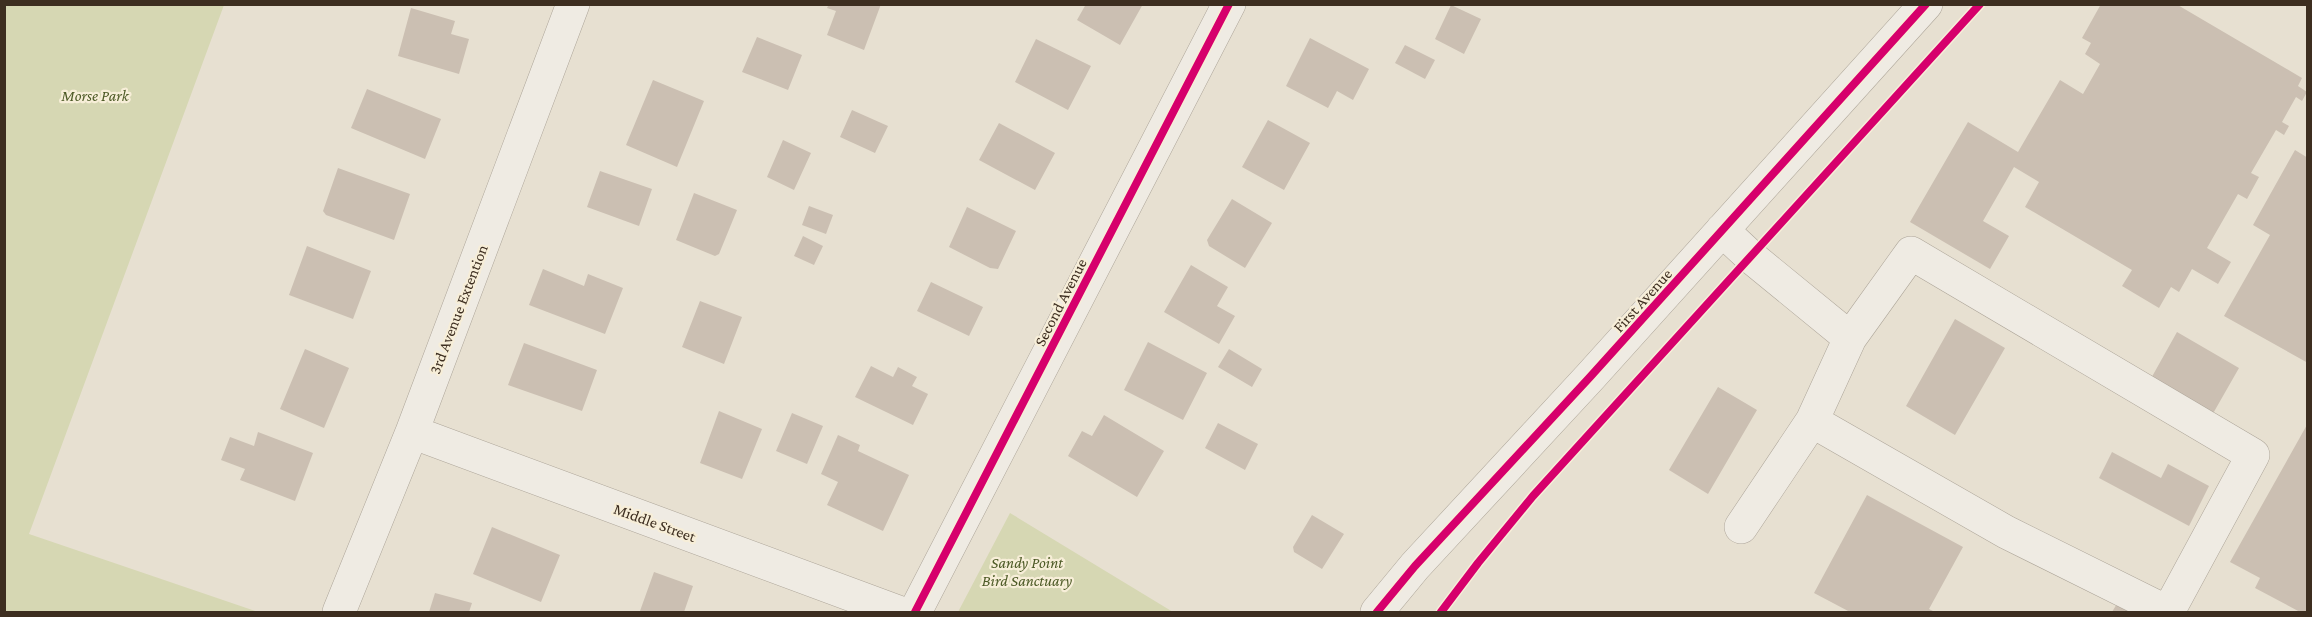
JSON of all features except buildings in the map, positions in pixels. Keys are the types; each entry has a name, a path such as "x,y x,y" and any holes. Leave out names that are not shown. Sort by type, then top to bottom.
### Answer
{"street":[{"name":"3rd Avenue Extention","path":"339,612 412,432 573,4"},
{"name":"Second Avenue","path":"915,612 1229,4"},
{"name":"First Avenue","path":"1377,612 1414,566 1590,377 1926,4"},
{"path":"1722,230 1750,257 1850,338"},
{"path":"1741,527 1812,421 1850,338 1911,253 2253,455 2167,612 2006,532 1812,421"},
{"name":"Middle Street","path":"412,432 898,612"}],"green space":[{"name":"Morse Park","path":"4,5 224,5 29,534 258,612 5,612"},
{"name":"Sandy Point Bird Sanctuary","path":"1010,513 1173,612 958,612"}],"cycle path":[{"path":"915,612 1229,4"},
{"path":"1377,612 1415,566 1590,377 1926,4"},
{"path":"1441,612 1533,496 1980,4"}]}
